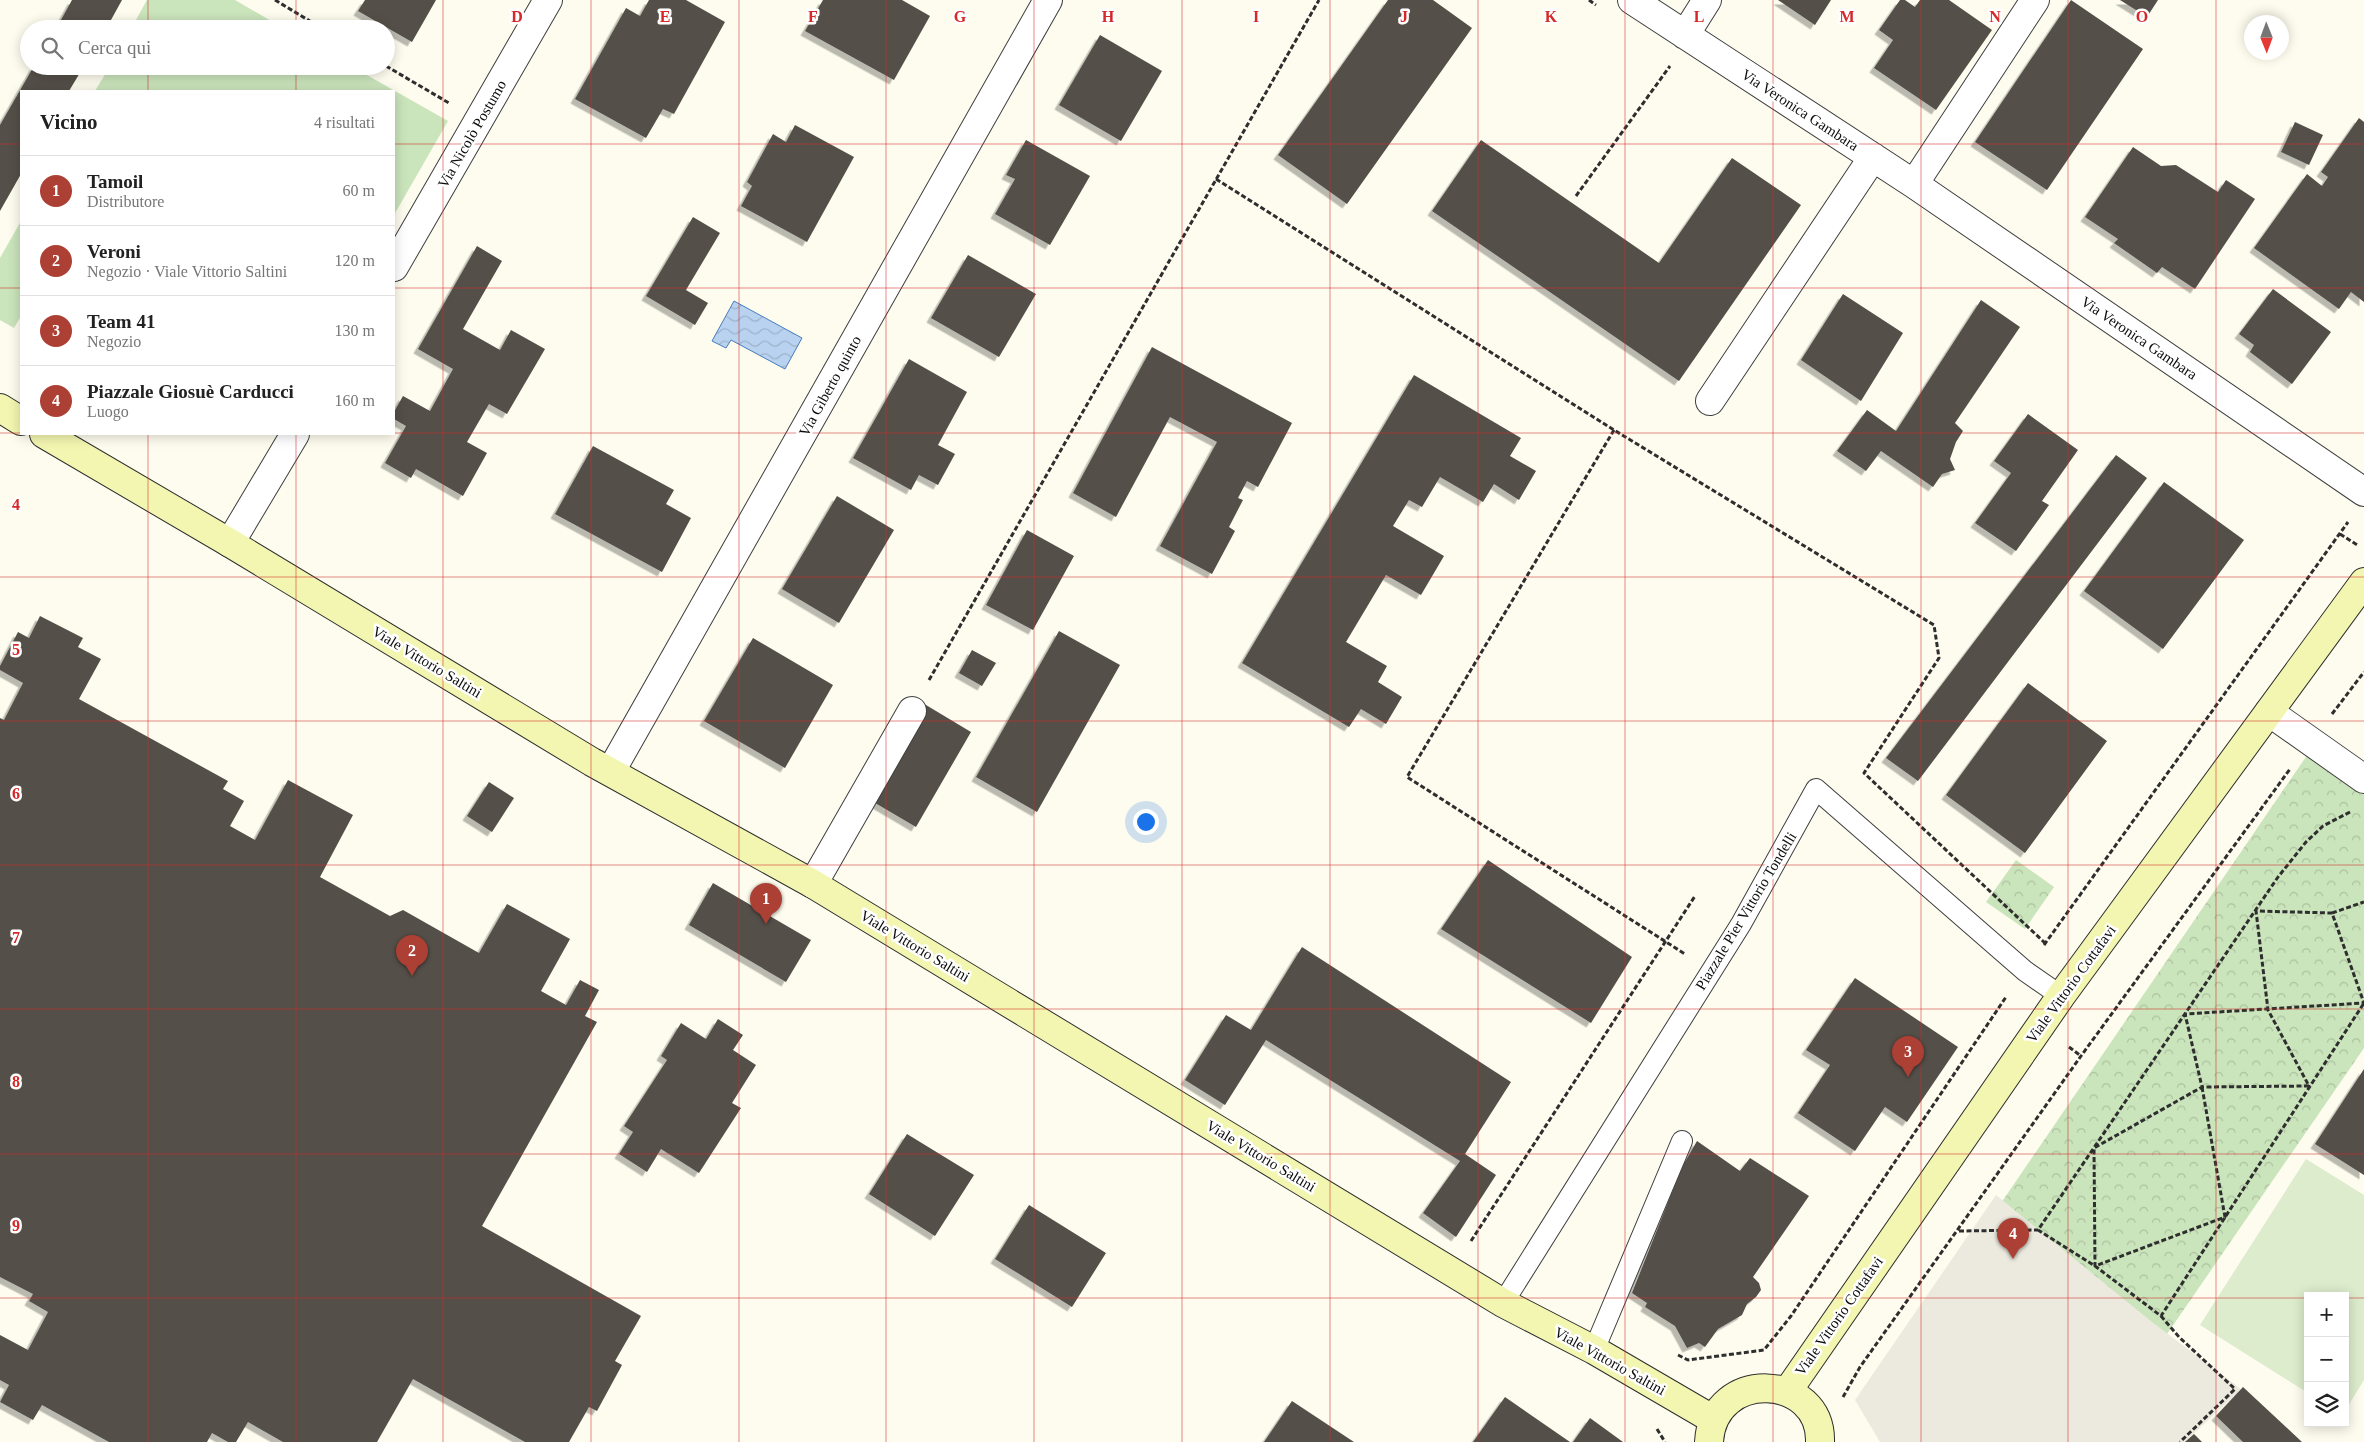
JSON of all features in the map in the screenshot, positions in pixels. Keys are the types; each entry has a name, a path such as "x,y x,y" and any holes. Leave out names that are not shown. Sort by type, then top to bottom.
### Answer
{"street":[{"name":"Via Nicolò Postumo","path":"395,265 480,121 548,0"},
{"name":"Via Giberto quinto","path":"610,772 1048,0"},
{"name":"Via Veronica Gambara","path":"1632,0 1680,47 1873,157 2364,492"},
{"path":"1680,47 1707,0"},
{"path":"1914,184 2035,0"},
{"path":"1710,401 1873,157"},
{"path":"0,408 20,420"},
{"name":"Viale Vittorio Saltini","path":"46,435 230,543 610,772 813,884 1504,1303 1594,1350 1711,1431"},
{"path":"230,543 294,435"},
{"name":"Viale Vittorio Cottafavi","path":"1787,1392 2061,996 2364,582"},
{"path":"813,884 912,711"},
{"path":"2269,712 2364,779"},
{"path":"1711,1431 1726,1402 1748,1390 1770,1387 1787,1392 1805,1404 1813,1414 1819,1431 1820,1442"}],"lane":[{"name":"Piazzale Pier Vittorio Tondelli","path":"1504,1303 1711,971 1795,830 1816,789 2025,971 2061,996"},
{"path":"1594,1350 1682,1141"}],"path":[{"path":"275,0 309,20"},
{"path":"912,711 1320,0"},
{"path":"1576,196 1680,47"},
{"path":"395,71 480,121"},
{"path":"1216,179 1614,430 1934,625 1939,658 1864,773 2045,943 2348,521"},
{"path":"1614,430 1407,777 1711,971"},
{"path":"2340,534 2364,549"},
{"path":"1842,1398 1860,1367 1959,1231 2080,1056 2311,740 2364,672"},
{"path":"2038,1230 2278,877 2306,842 2323,826 2356,809"},
{"path":"1468,1247 1695,896"},
{"path":"2256,911 2332,912 2364,902"},
{"path":"2256,911 2268,1010 2309,1086"},
{"path":"2332,912 2364,1003"},
{"path":"1688,1360 1764,1350 1790,1316 2004,1000"},
{"path":"2185,1014 2364,1003"},
{"path":"2160,1316 2364,1003"},
{"path":"2185,1014 2202,1087 2225,1216"},
{"path":"2094,1148 2202,1087 2309,1086"},
{"path":"2094,1148 2095,1266"},
{"path":"2095,1266 2225,1216"},
{"path":"1959,1231 2038,1230 2095,1266 2160,1316 2179,1337 2235,1390 2180,1442"}],"green space":[{"path":"147,0 235,0 269,20 136,20"},
{"path":"105,75 367,75 393,90 96,90"},
{"path":"395,91 448,121 395,213"},
{"path":"20,223 20,318 14,328 0,320 0,258"},
{"path":"2312,748 2364,783 2364,1048 2167,1334 1984,1228"},
{"path":"2016,860 2054,887 2025,929 1986,902"},
{"path":"2306,1159 2364,1195 2364,1380 2349,1404 2349,1292 2304,1292 2304,1390 2200,1325"}],"shaded area":[{"path":"1996,1195 2152,1322 2241,1389 2185,1442 1880,1442 1855,1400"}],"water":[{"path":"734,301 802,338 785,369 731,340 726,348 712,341"}],"building":[{"path":"72,0 122,0 111,20 61,20"},
{"path":"365,0 436,0 412,42 395,32 395,20 374,20 358,11"},
{"path":"649,0 686,0 725,22 674,114 663,109 646,138 575,99 626,8 640,16"},
{"path":"823,0 902,0 930,16 894,80 805,31"},
{"path":"1388,0 1433,0 1472,28 1347,204 1278,155"},
{"path":"1778,0 1831,0 1815,25"},
{"path":"1900,0 1905,0 1915,7 1920,0 1949,0 1992,30 1936,110 1874,68 1893,40 1879,30"},
{"path":"2071,0 2143,49 2047,190 1975,142"},
{"path":"2120,0 2158,0 2147,17"},
{"path":"1100,35 1162,71 1121,141 1059,105"},
{"path":"29,75 79,75 70,90 20,90"},
{"path":"20,90 20,176 0,211 0,125"},
{"path":"2359,118 2364,122 2364,302 2351,292 2339,309 2254,248 2307,174 2322,186 2328,177 2321,172"},
{"path":"2295,122 2323,135 2309,165 2281,152"},
{"path":"795,125 854,157 807,242 741,206 752,186 747,182 773,134 786,142"},
{"path":"1026,140 1090,176 1050,245 995,214 1015,179 1006,175"},
{"path":"1481,140 1659,263 1732,158 1801,205 1679,381 1432,211"},
{"path":"2133,147 2161,166 2176,165 2218,192 2226,180 2255,199 2195,289 2162,267 2157,273 2114,243 2118,239 2085,217"},
{"path":"693,217 720,233 686,290 708,303 695,325 646,296"},
{"path":"477,246 502,261 463,329 500,350 511,330 545,349 507,414 489,404 467,442 487,453 463,496 416,469 411,478 385,463 406,426 395,420 395,410 403,396 430,411 453,369 418,349"},
{"path":"968,255 1036,294 999,357 931,318"},
{"path":"2273,289 2331,332 2292,384 2250,352 2254,345 2239,334"},
{"path":"1843,294 1903,333 1861,401 1801,360"},
{"path":"1981,300 2020,327 1955,423 1963,431 1956,442 1950,459 1955,470 1942,474 1933,487 1881,451 1866,471 1837,451 1867,410 1896,431"},
{"path":"1152,347 1292,423 1258,487 1247,481 1238,498 1243,500 1229,527 1235,531 1212,574 1160,546 1217,442 1170,417 1116,517 1073,493"},
{"path":"909,359 967,392 938,445 955,454 938,485 919,475 911,490 853,458"},
{"path":"1414,375 1521,438 1510,456 1536,471 1519,500 1494,484 1483,502 1440,477 1422,507 1409,500 1393,526 1444,556 1421,595 1386,575 1346,642 1387,666 1378,682 1402,697 1386,724 1361,709 1349,727 1242,663"},
{"path":"2028,414 2078,450 2042,501 2049,505 2016,551 1975,523 2011,473 1994,461"},
{"path":"593,446 674,490 666,504 691,518 662,572 555,514"},
{"path":"2116,455 2147,478 1918,781 1886,758"},
{"path":"2164,482 2244,540 2163,649 2084,591"},
{"path":"837,496 894,530 839,623 782,589"},
{"path":"1027,530 1074,556 1033,630 986,605"},
{"path":"40,616 83,638 78,647 101,659 79,699 228,781 223,789 244,801 230,826 255,840 288,780 353,815 320,877 390,916 403,910 479,953 507,904 570,939 541,991 566,1005 580,980 599,990 585,1016 597,1022 482,1226 641,1316 615,1361 622,1365 597,1411 589,1407 569,1442 525,1442 413,1379 377,1442 283,1442 248,1422 236,1442 228,1442 212,1433 207,1442 109,1442 42,1405 33,1420 0,1402 9,1385 0,1380 0,1335 28,1350 48,1312 29,1301 33,1294 0,1277 0,718 4,720 23,683 0,670 0,666 18,632 29,638"},
{"path":"1059,631 1120,665 1037,812 976,777"},
{"path":"753,638 833,685 785,768 704,721"},
{"path":"972,650 996,663 982,686 959,673"},
{"path":"2028,683 2107,741 2025,853 1946,795"},
{"path":"921,702 971,732 916,827 865,797"},
{"path":"489,782 514,798 492,832 467,816"},
{"path":"1488,860 1632,957 1591,1023 1441,929"},
{"path":"713,883 811,940 786,982 689,925"},
{"path":"1302,947 1511,1082 1465,1154 1496,1175 1456,1237 1423,1213 1460,1161 1266,1040 1225,1105 1185,1080 1226,1015 1251,1030"},
{"path":"1855,978 1958,1047 1907,1122 1885,1107 1855,1151 1798,1113 1830,1065 1806,1050"},
{"path":"718,1019 743,1035 733,1050 756,1065 732,1103 741,1108 699,1173 661,1149 647,1172 619,1154 633,1132 624,1126 667,1060 661,1056 681,1023 706,1039"},
{"path":"2364,1069 2364,1175 2315,1144"},
{"path":"907,1134 974,1175 935,1236 869,1194"},
{"path":"1697,1141 1740,1171 1750,1158 1809,1196 1753,1277 1759,1283 1761,1290 1747,1304 1742,1315 1718,1329 1705,1347 1699,1343 1687,1348 1675,1326 1645,1307 1647,1303 1632,1293 1682,1167"},
{"path":"1029,1205 1106,1253 1072,1307 995,1259"},
{"path":"2243,1387 2302,1442 2243,1442 2216,1416"},
{"path":"1505,1397 1570,1442 1473,1442"},
{"path":"1292,1401 1354,1442 1264,1442"},
{"path":"1590,1418 1623,1442 1573,1442"},
{"path":"2194,1434 2202,1442 2185,1442"}],"place":[{"name":"Tamoil","path":"766,924"},
{"name":"Veroni","path":"412,976"},
{"name":"Team 41","path":"1908,1077"},
{"name":"Piazzale Giosuè Carducci","path":"2013,1259"}]}
